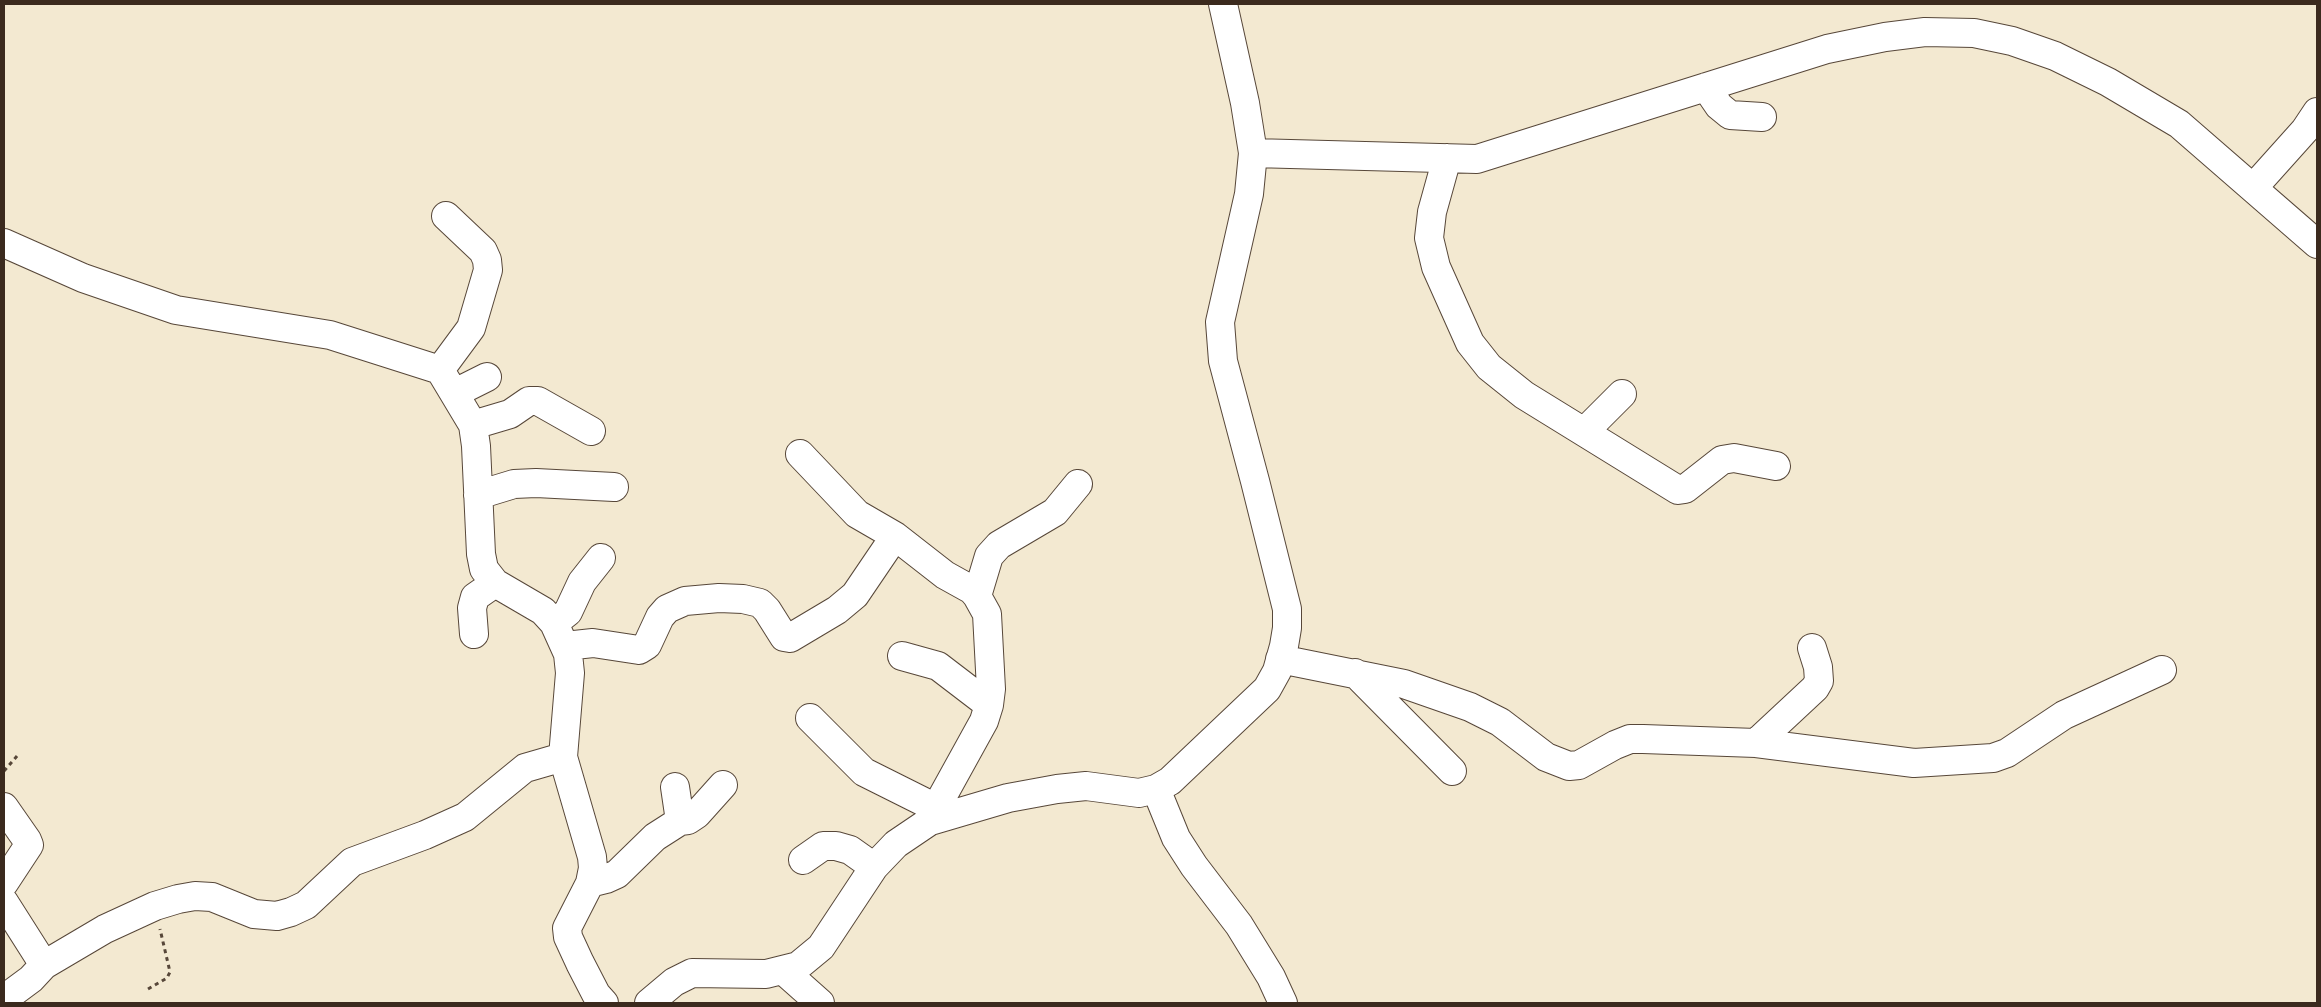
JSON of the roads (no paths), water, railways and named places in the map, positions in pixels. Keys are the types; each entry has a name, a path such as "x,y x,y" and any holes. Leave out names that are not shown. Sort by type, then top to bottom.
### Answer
{"street":[{"path":"649,1003 674,982 692,973 766,974 798,966 821,947 874,867 896,844 915,829 943,812 1057,789 1086,786 1139,792 1156,789 1170,781 1268,688 1277,671 1280,659 1287,628 1287,609 1256,481 1222,361 1220,322 1249,194 1253,153 1245,103 1223,4"},
{"path":"1253,153 1477,159 1827,49 1885,37 1925,32 1974,33 2012,41 2055,56 2108,82 2179,124 2317,244"},
{"path":"1706,87 1719,106 1730,115 1762,117"},
{"path":"2253,188 2305,130 2317,112"},
{"path":"1447,158 1432,212 1429,238 1436,267 1470,343 1489,367 1524,395 1586,431 1678,490 1685,489 1722,460 1734,458 1776,466"},
{"path":"440,370 471,328 488,270 487,260 483,251 446,216"},
{"path":"4,243 83,278 176,310 330,335 440,370 472,425 476,446 484,569 495,583 531,602 560,634 570,673 563,757 592,857 590,882 566,928 568,937 596,994 604,1003"},
{"path":"455,393 486,377"},
{"path":"1586,431 1622,394"},
{"path":"472,425 510,414 529,402 538,402 591,431"},
{"path":"800,454 857,514 895,536 944,575 964,584 978,596 987,614 992,689 989,705 984,721 943,812"},
{"path":"478,495 514,484 536,483 614,487"},
{"path":"978,596 990,556 999,546 1055,512 1078,484"},
{"path":"560,634 593,643 639,650 647,645 660,617 667,610 685,601 719,598 743,599 760,603 767,610 784,637 790,638 838,610 855,595 895,536"},
{"path":"560,634 582,582 601,558"},
{"path":"474,634 472,608 475,597 495,583"},
{"path":"1756,744 1815,688 1819,681 1818,667 1812,648"},
{"path":"902,656 938,666 989,705"},
{"path":"1280,659 1404,684 1488,715 1546,757 1569,766 1579,765 1615,744 1630,739 1756,744 1914,763 1994,758 2007,753 2064,715 2162,670"},
{"path":"1355,673 1452,771"},
{"path":"810,718 864,772 943,812"},
{"path":"4,999 30,979 44,965 105,929 154,906 195,896 212,897 254,914 276,916 306,906 352,862 425,835 465,817 525,768 563,757"},
{"path":"590,882 606,880 617,874 655,837 680,821 688,820 697,814 723,785"},
{"path":"674,787 680,821"},
{"path":"1156,789 1176,838 1194,866 1239,925 1271,977 1283,1003"},
{"path":"4,807 29,845 4,883"},
{"path":"803,860 823,846 836,846 850,850 874,867"},
{"path":"4,902 44,965"},
{"path":"784,971 820,1003"}]}
